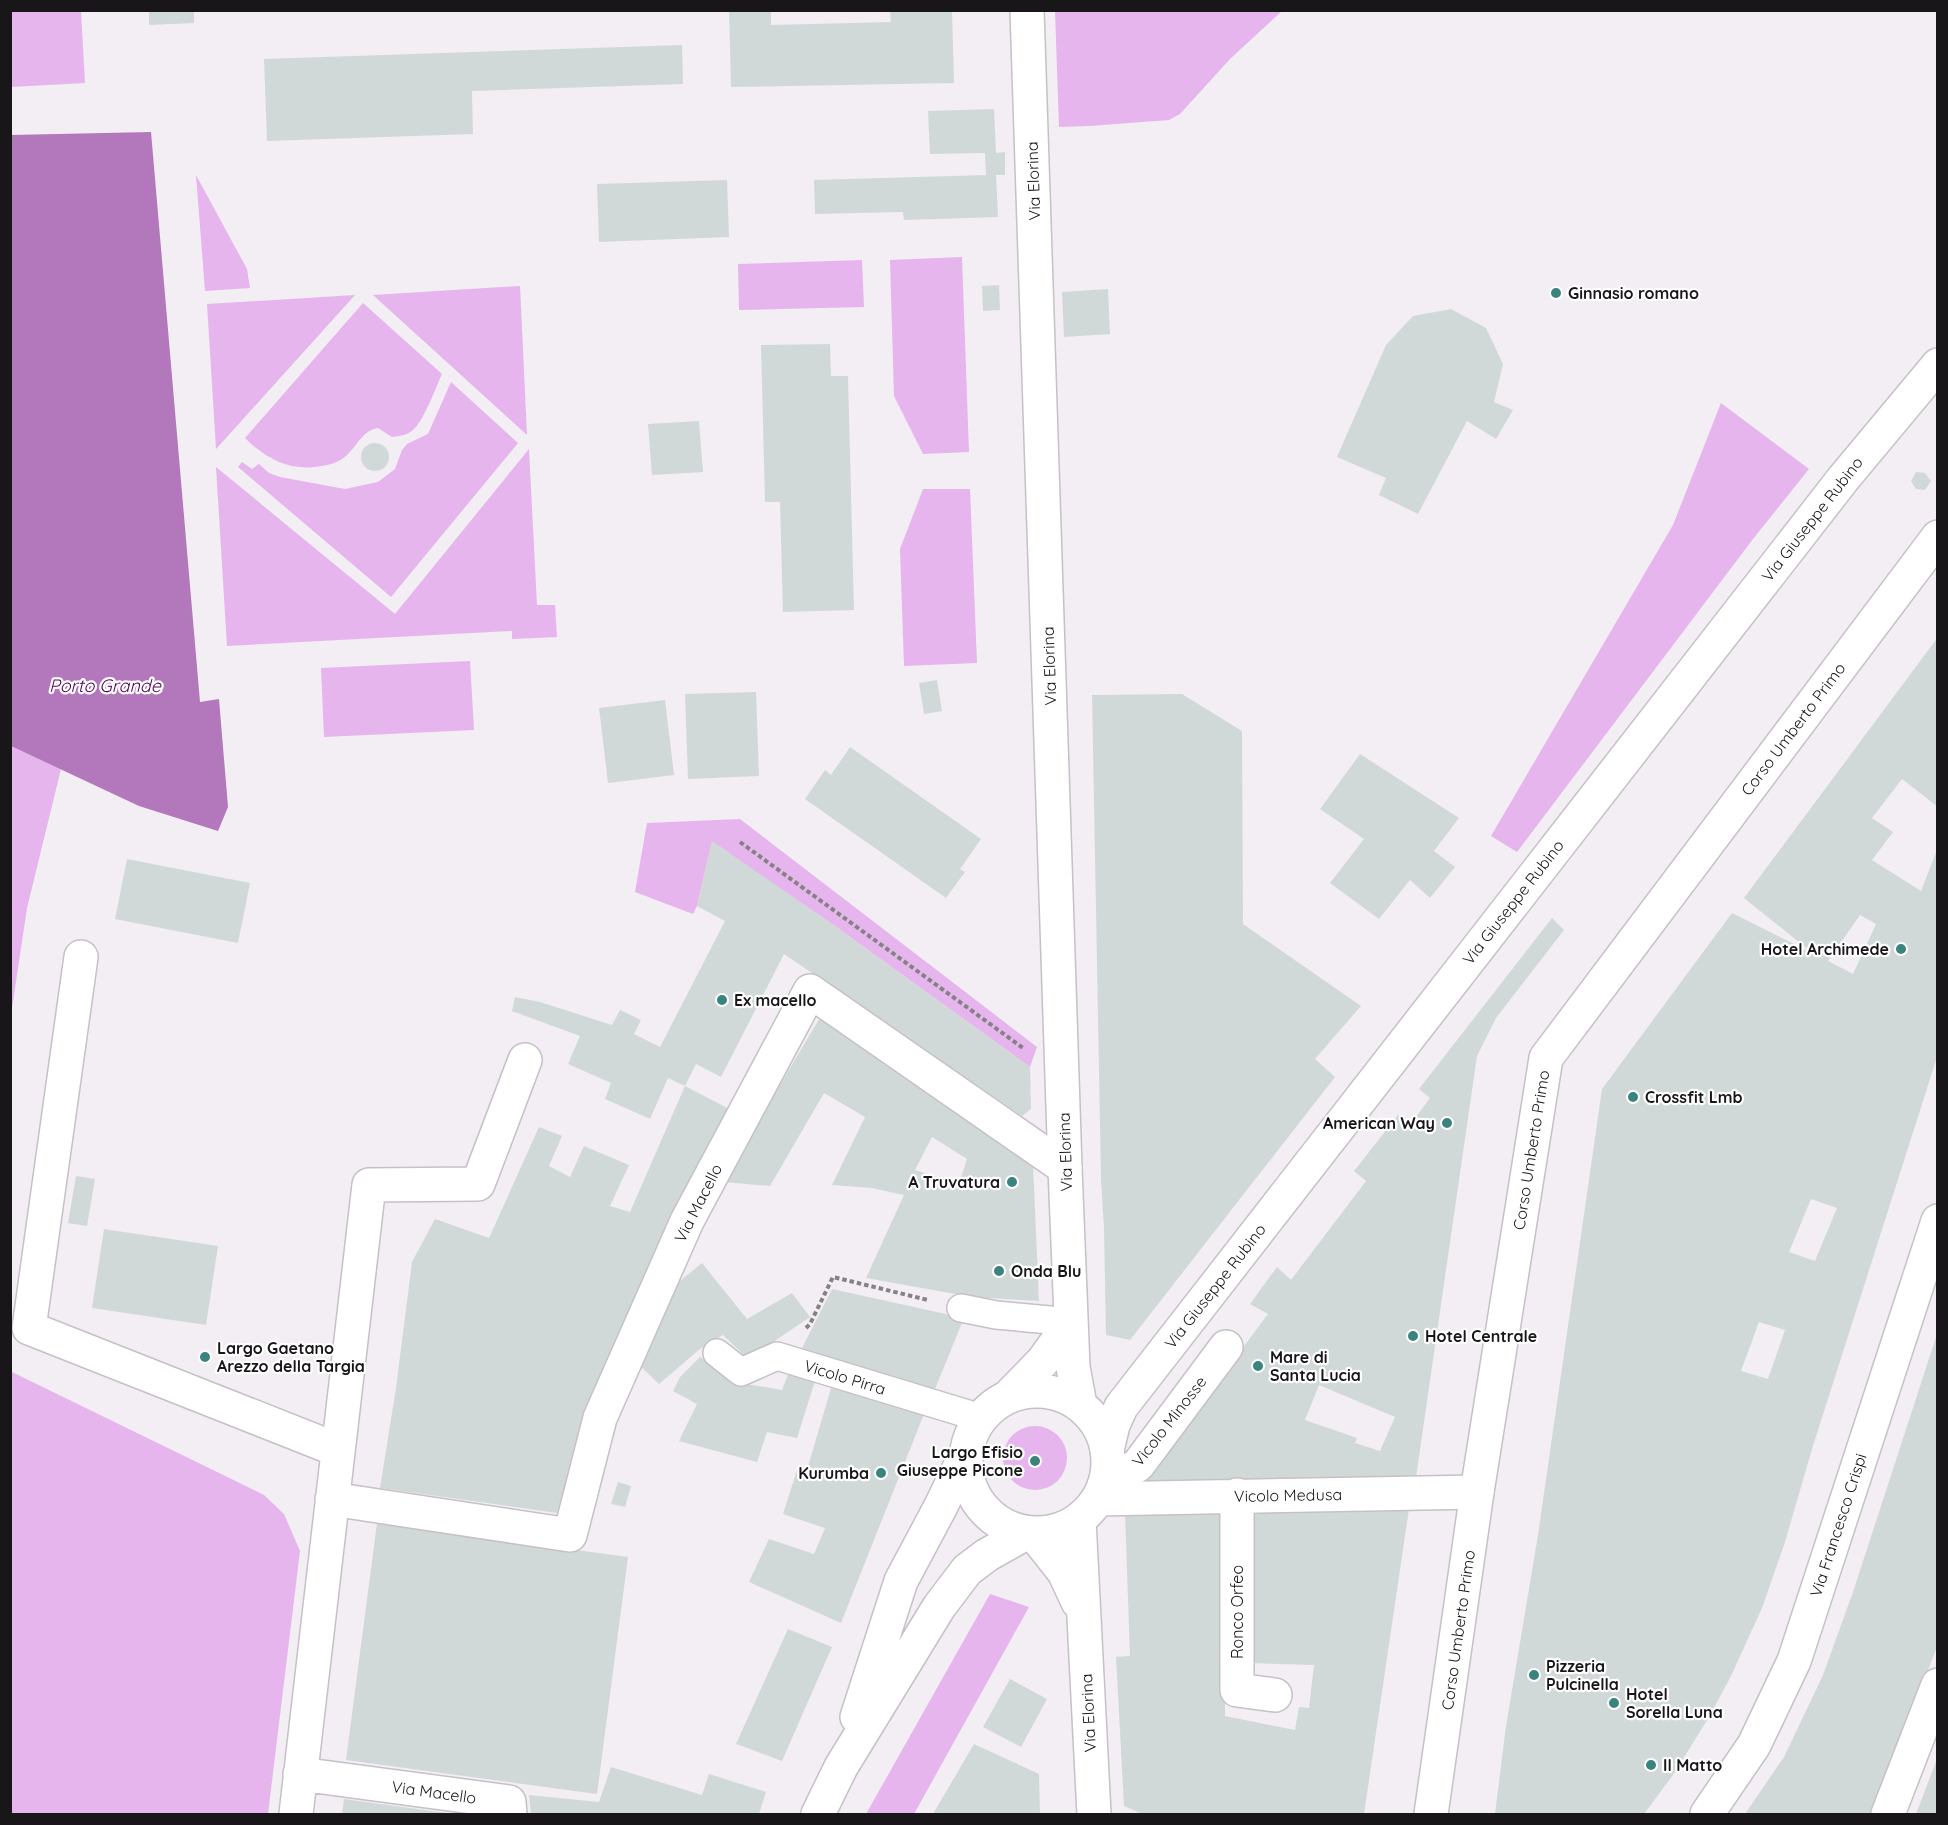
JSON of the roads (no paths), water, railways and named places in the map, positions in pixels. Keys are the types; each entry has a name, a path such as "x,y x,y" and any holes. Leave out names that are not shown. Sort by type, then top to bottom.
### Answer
{"street":[{"name":"Via Elorina","path":"1027,10 1065,1168 1073,1367 1080,1405"},
{"name":"Via Giuseppe Rubino","path":"1107,1450 1113,1425 1121,1407 1829,497 1938,365"},
{"name":"Corso Umberto Primo","path":"1431,1815 1478,1492 1546,1058 1938,537"},
{"path":"81,957 29,1328 338,1450"},
{"name":"Via Macello","path":"332,1499 570,1535 600,1418 687,1221 810,991 1065,1168"},
{"path":"296,1815 369,1185 477,1184 525,1060"},
{"name":"Via Francesco Crispi","path":"1707,1815 1754,1745 1794,1661 1938,1221"},
{"path":"961,1308 996,1315 1071,1322"},
{"path":"1010,1395 1046,1390 1064,1395 1093,1417 1102,1432 1107,1450 1108,1468 1094,1502 1057,1531 1030,1533 1000,1523 980,1505 968,1480 966,1454 968,1441 981,1418 993,1405 1010,1395 1043,1360 1071,1322"},
{"name":"Vicolo Minosse","path":"1094,1502 1138,1466 1226,1347"},
{"name":"Vicolo Pirra","path":"717,1353 741,1372 777,1356 981,1418"},
{"path":"841,1767 901,1581 966,1454"},
{"name":"Vicolo Medusa","path":"1094,1502 1237,1495 1478,1492"},
{"name":"Ronco Orfeo","path":"1237,1495 1237,1690 1275,1695"},
{"name":"Via Elorina","path":"1094,1502 1082,1612 1094,1815"},
{"path":"1030,1533 1064,1572 1082,1612"},
{"path":"818,1815 841,1767 939,1607 967,1570 987,1555 1030,1533"},
{"path":"1888,1815 1938,1685"},
{"name":"Via Macello","path":"300,1774 509,1802 510,1815"}],"water":[{"name":"Porto Grande","path":"151,132 200,702 219,699 228,807 218,831 139,806 11,746 11,135"}],"place":[{"name":"Ginnasio romano","path":"1556,293"},
{"name":"Hotel Archimede","path":"1901,949"},
{"name":"Ex macello","path":"722,1000"},
{"name":"Crossfit Lmb","path":"1633,1097"},
{"name":"American Way","path":"1447,1123"},
{"name":"A Truvatura","path":"1012,1182"},
{"name":"Onda Blu","path":"999,1271"},
{"name":"Hotel Centrale","path":"1413,1336"},
{"name":"Largo Gaetano Arezzo della Targia","path":"205,1357"},
{"name":"Mare di Santa Lucia","path":"1258,1366"},
{"name":"Largo Efisio Giuseppe Picone","path":"1035,1461"},
{"name":"Kurumba","path":"881,1473"},
{"name":"Pizzeria Pulcinella","path":"1534,1675"},
{"name":"Hotel Sorella Luna","path":"1614,1703"},
{"name":"Il Matto","path":"1651,1765"}]}
